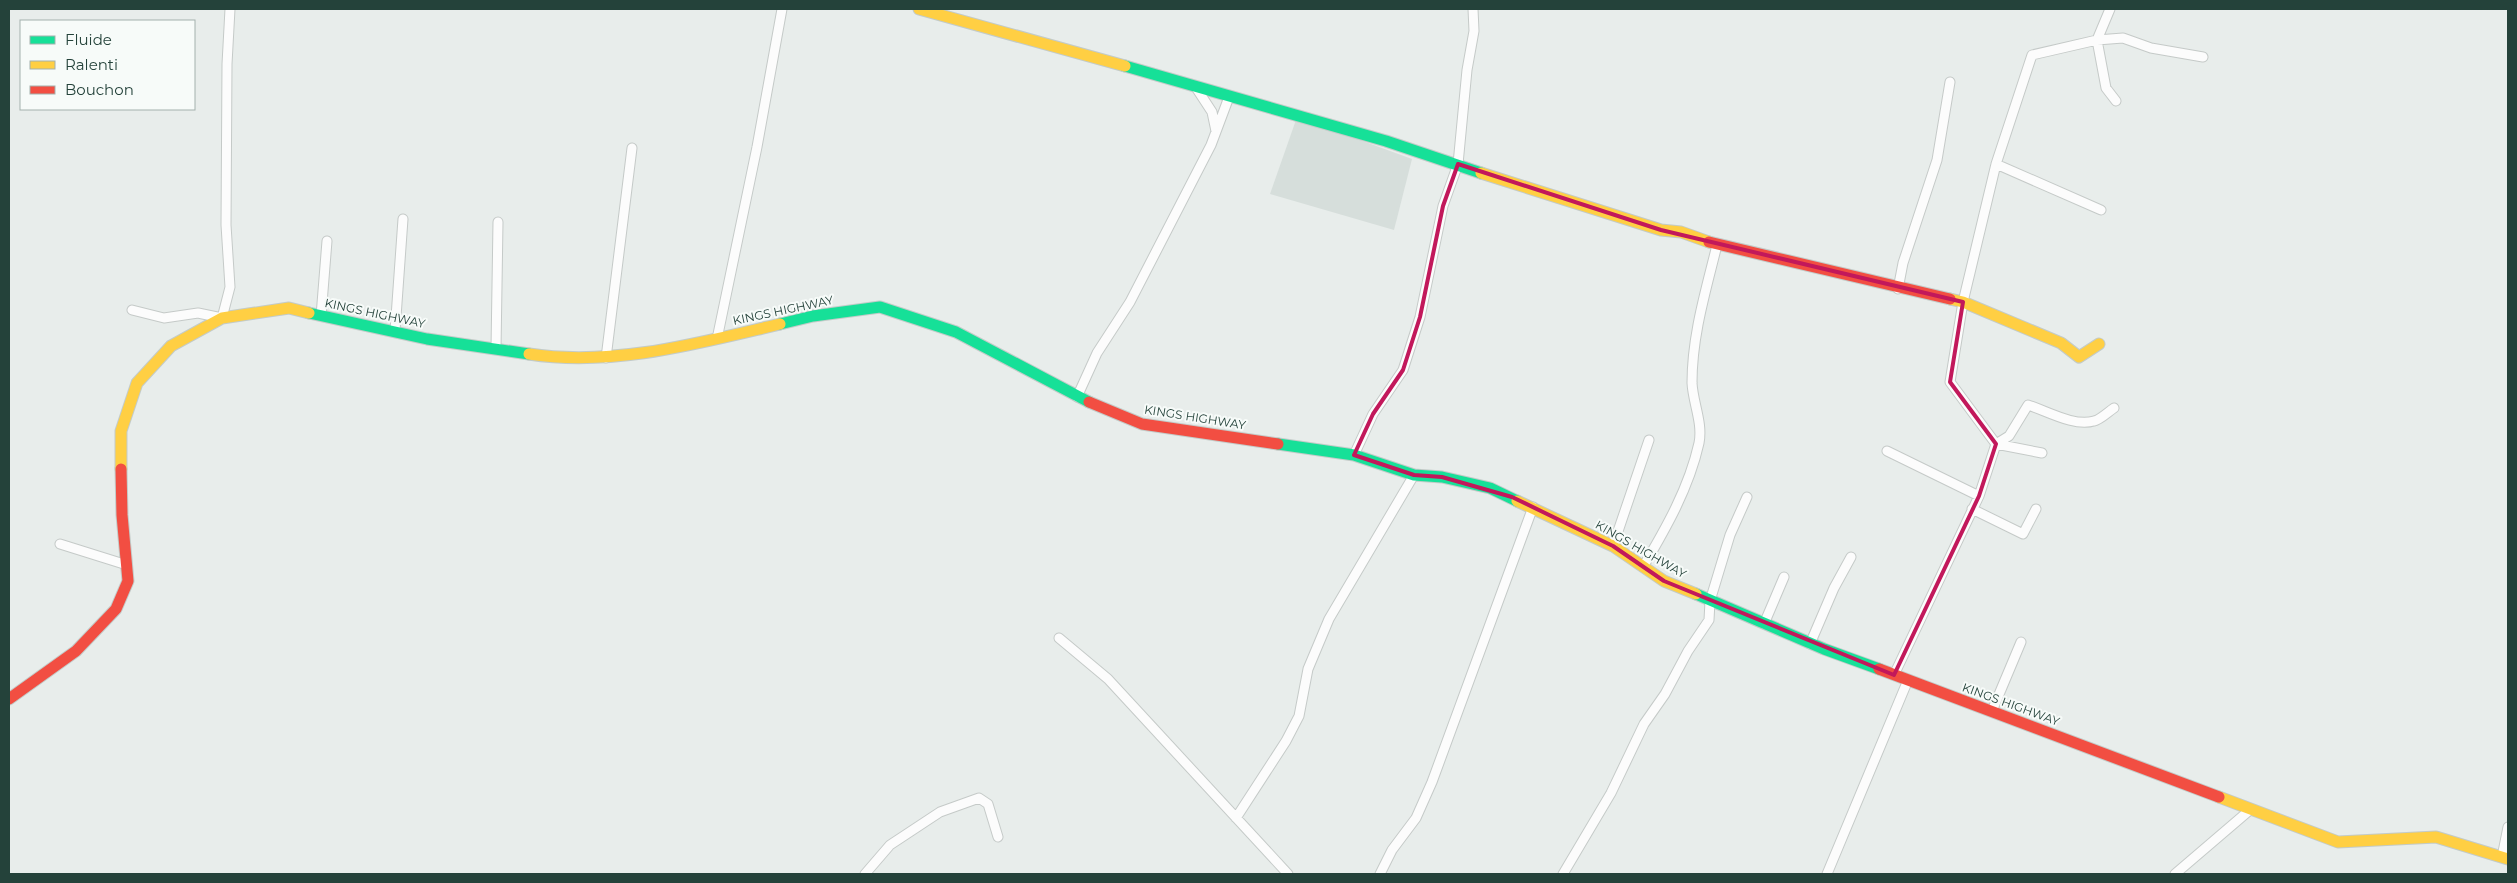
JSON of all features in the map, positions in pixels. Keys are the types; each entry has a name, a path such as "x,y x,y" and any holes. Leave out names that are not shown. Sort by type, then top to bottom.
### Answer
{"street":[{"path":"132,310 164,318 198,313 222,318 230,287 226,225 226,82 230,9"},
{"path":"717,339 757,147 782,9"},
{"path":"919,9 1195,86 1458,164 1545,194 1661,230 1681,232 1717,245 1898,289 1963,302 2061,342 2079,357 2099,344"},
{"path":"1354,455 1373,414 1403,370 1420,317 1443,206 1458,164 1465,107 1467,70 1474,31 1473,9"},
{"path":"2110,9 2098,40 2106,88 2116,101"},
{"path":"2042,454 1996,444 1950,382 1963,302 1996,164 2032,55 2098,40 2123,38 2150,48 2203,57"},
{"path":"1898,289 1903,262 1937,160 1950,82"},
{"path":"1195,86 1212,112 1216,131"},
{"path":"1077,397 1097,353 1130,302 1177,212 1216,131 1229,97"},
{"path":"606,358 632,148"},
{"path":"1996,164 2101,210"},
{"path":"395,332 403,219"},
{"path":"496,349 498,222"},
{"path":"321,316 327,241"},
{"path":"1643,567 1672,517 1689,476 1700,441 1700,424 1692,384 1695,334 1717,245"},
{"name":"KINGS HIGHWAY","path":"9,699 76,651 116,609 128,581 122,515 121,431 137,383 171,346 222,318 289,308 395,332 496,349 548,357 606,358 717,339 813,316 880,306 956,332 1077,397 1142,424 1354,455 1414,475 1442,477 1490,488 1613,546 1664,581 1810,644 2338,842 2436,837 2505,858"},
{"path":"1894,675 1979,496 1996,444 2009,436 2028,405 2049,412 2064,420 2094,421 2114,408"},
{"path":"1613,546 1649,440"},
{"path":"1887,451 1979,496"},
{"path":"1236,818 1286,742 1299,716 1308,669 1329,619 1414,475"},
{"path":"1562,874 1611,793 1644,724 1666,694 1688,651 1709,620 1710,601 1730,535 1747,497"},
{"path":"1380,874 1392,850 1416,818 1432,782 1533,507"},
{"path":"1972,509 2022,534 2036,509"},
{"path":"60,544 127,565"},
{"path":"1810,644 1834,588 1851,557"},
{"path":"1764,624 1784,577"},
{"path":"1059,638 1108,679 1288,874"},
{"path":"1992,711 2021,642"},
{"path":"1827,874 1908,680"},
{"path":"864,874 890,845 940,812 979,798 988,804 998,838"},
{"path":"2174,874 2252,809"},
{"path":"2505,858 2508,827"}],"highlighted area":[{"path":"1458,164 1661,230 1963,302 1950,382 1996,444 1979,496 1894,675 1664,581 1613,546 1512,497 1442,477 1414,475 1354,455 1373,414 1403,370 1420,317 1443,206"}],"shaded area":[{"path":"1297,117 1412,159 1394,230 1270,194"}],"traffic: fast":[{"path":"1125,66 1386,141 1481,173"},
{"path":"780,324 813,316 880,307 956,332 1089,402"},
{"path":"309,313 427,339 529,354"},
{"path":"1278,444 1354,455 1414,475 1442,477 1490,488 1517,501"},
{"path":"1696,594 1824,649 1879,669"}],"traffic: slow":[{"path":"919,9 1125,66"},
{"path":"1481,173 1661,230 1681,232 1709,242"},
{"path":"1950,299 1963,302 2061,343 2079,357 2099,344"},
{"path":"121,469 121,431 137,383 171,346 222,318 289,308 309,313"},
{"path":"529,354 561,357 624,355 718,339 780,324"},
{"path":"1517,501 1613,546 1664,581 1696,594"},
{"path":"2219,797 2338,842 2436,837 2508,859"}],"traffic: jam":[{"path":"1709,242 1950,299"},
{"path":"1089,402 1142,424 1278,444"},
{"path":"9,699 76,651 116,609 128,581 122,515 121,469"},
{"path":"1879,669 2219,797"}]}
